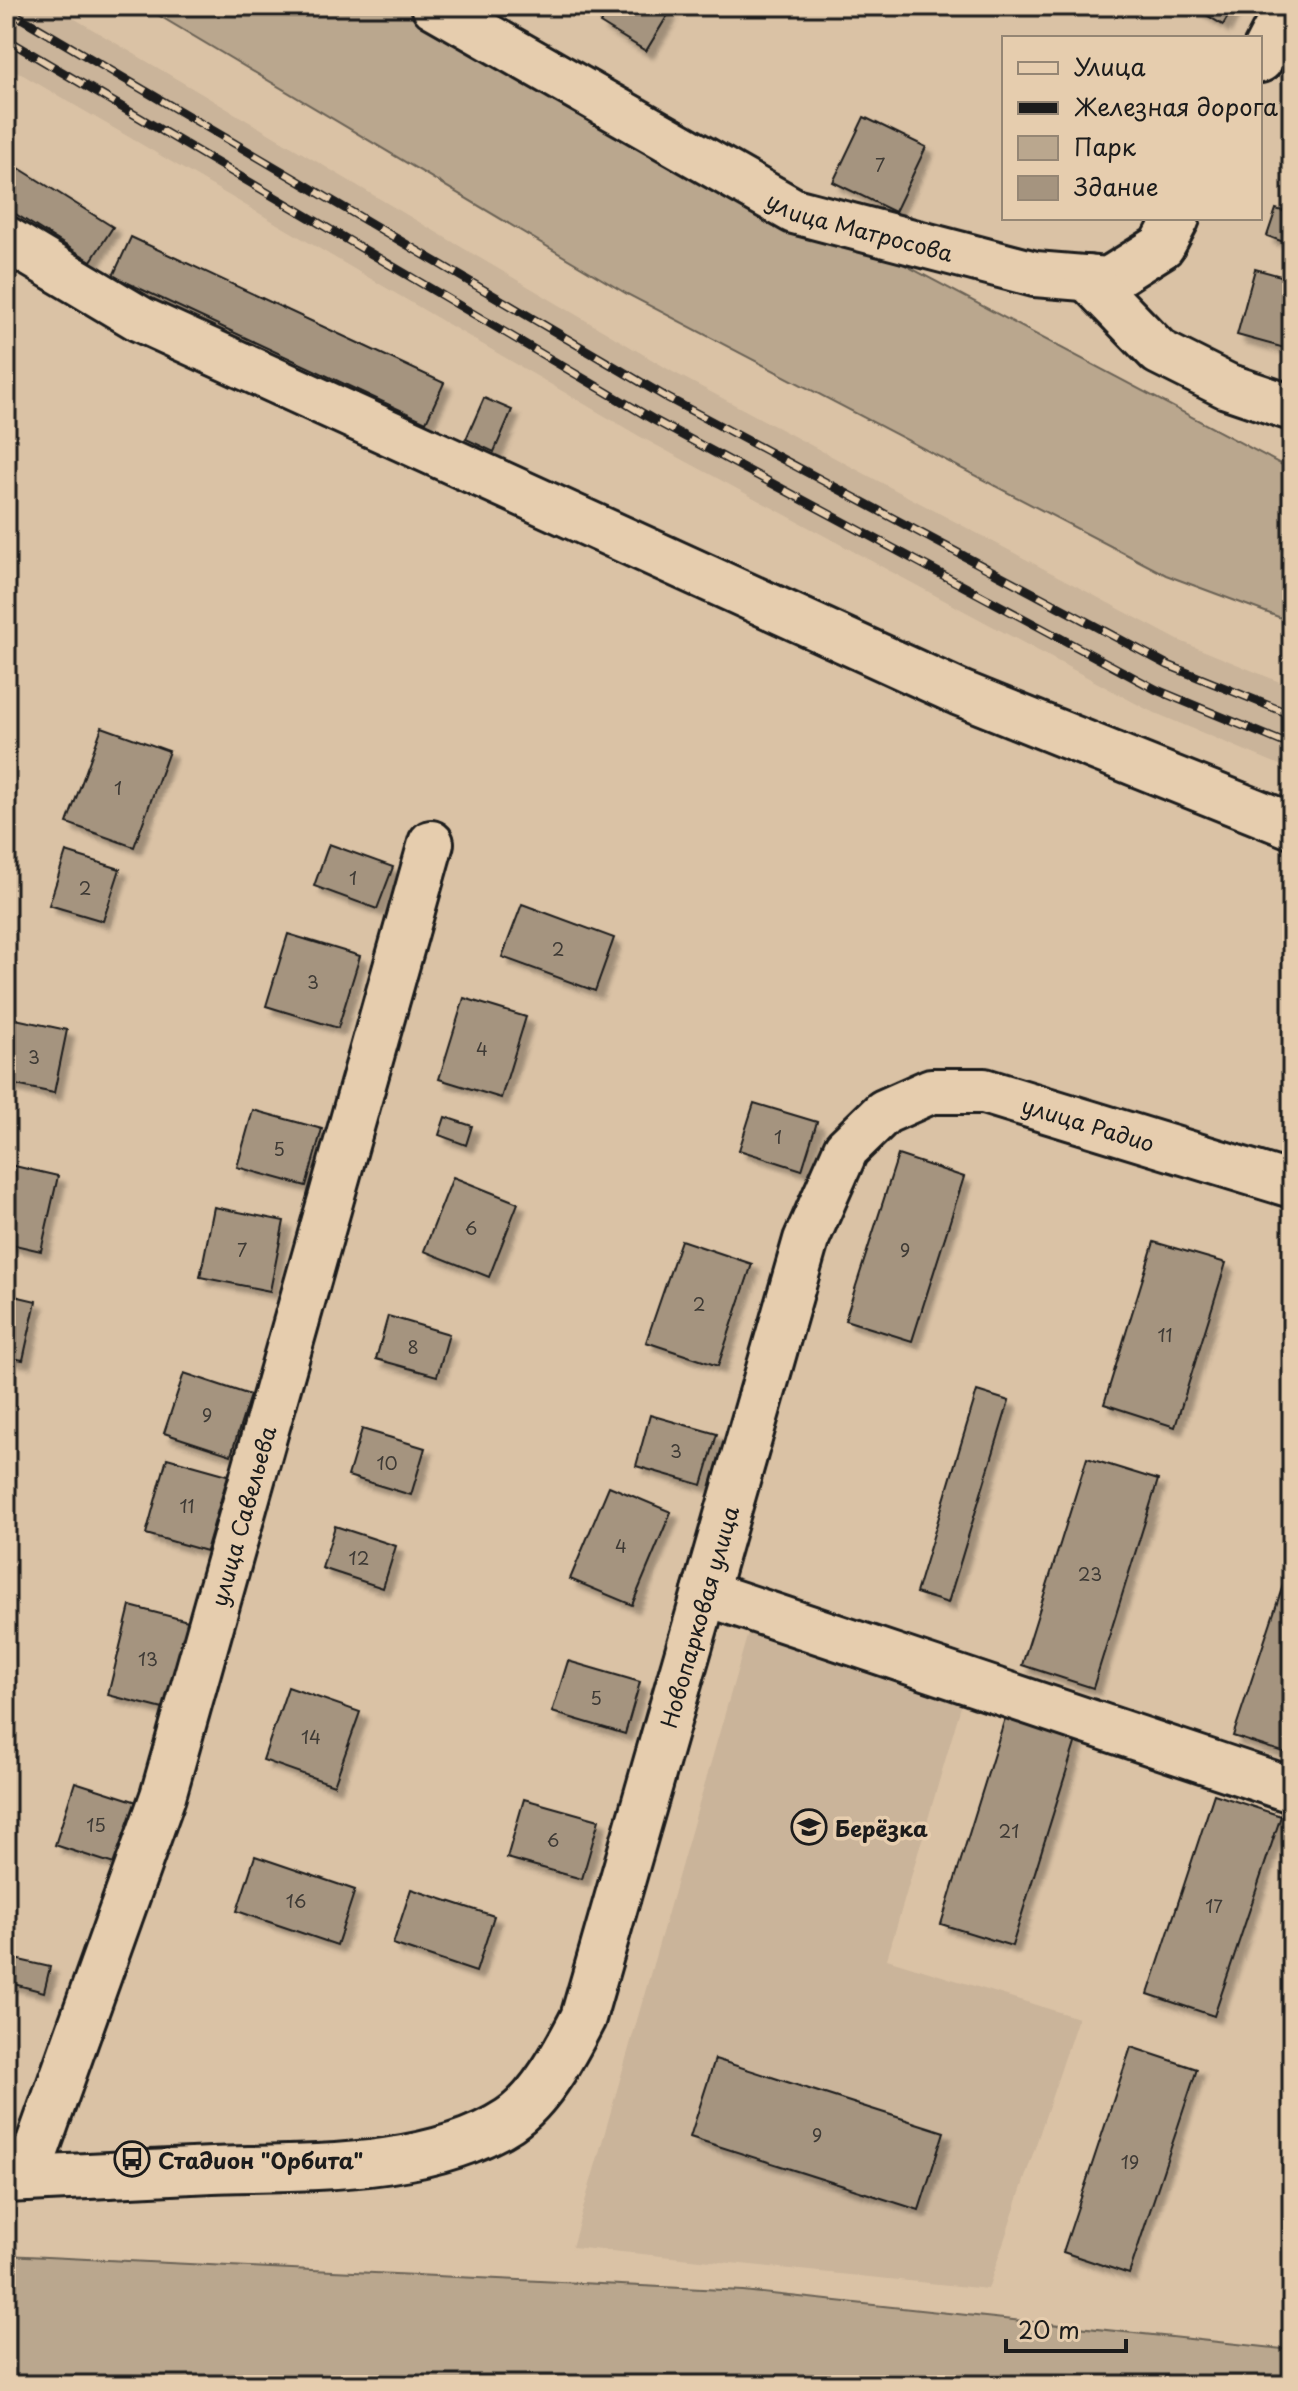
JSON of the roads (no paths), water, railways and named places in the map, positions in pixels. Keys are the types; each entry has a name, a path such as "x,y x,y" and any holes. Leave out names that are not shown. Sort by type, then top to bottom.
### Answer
{"street":[{"name":"улица Матросова","path":"434,6 478,18 794,211 1035,274 1108,280 1162,246 1176,220"},
{"path":"1262,56 1288,6"},
{"path":"6,239 140,319 960,693 1292,826"},
{"path":"1087,278 1159,352 1227,386 1292,408"},
{"name":"улица Савельева","path":"16,2179 163,1796 431,843"},
{"name":"улица Радио","path":"884,1112 931,1091 984,1091 1292,1185"},
{"name":"Новопарковая улица","path":"16,2179 329,2166 416,2155 468,2141 511,2119 558,2065 583,2018 806,1240 846,1149 884,1112"},
{"path":"705,1593 1292,1790"}],"railway":[{"path":"6,9 666,397 1168,665 1292,715"},
{"path":"6,39 654,420 1157,690 1292,746"}],"place":[{"name":"Берёзка","path":"809,1827"},
{"name":"Стадион \"Орбита\"","path":"132,2159"}]}
